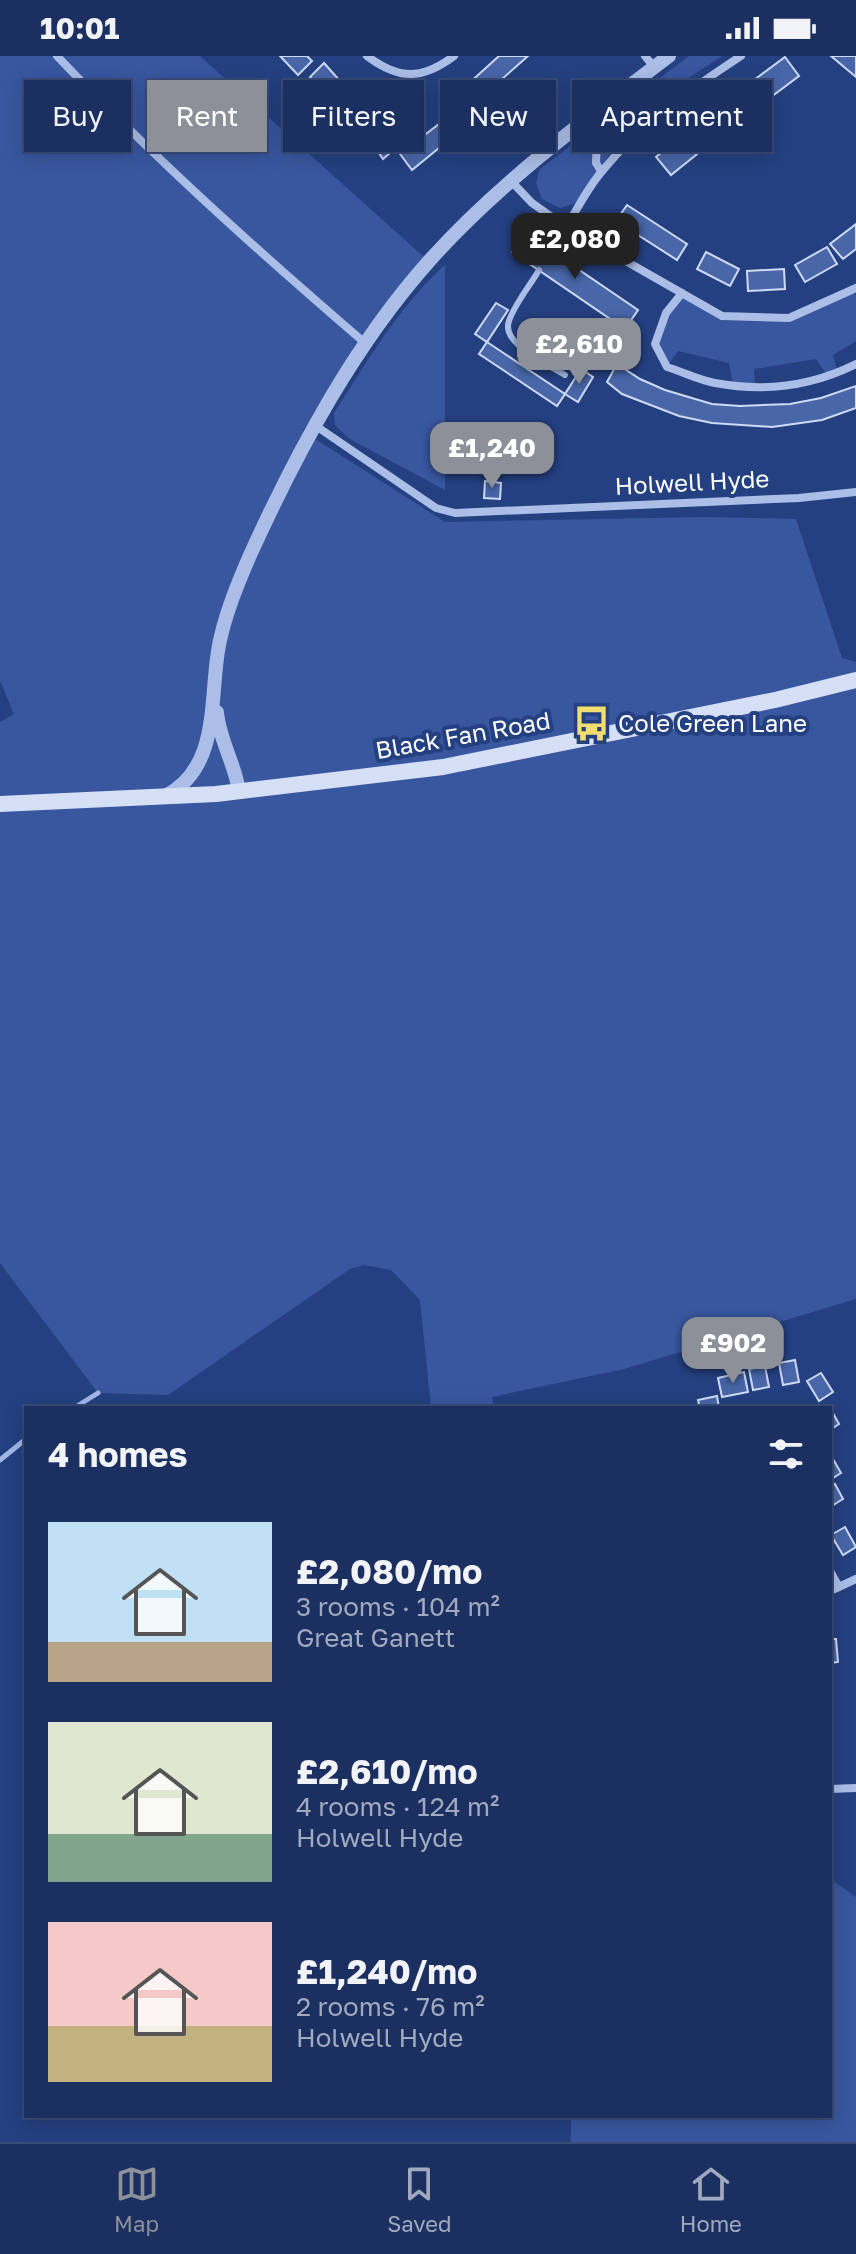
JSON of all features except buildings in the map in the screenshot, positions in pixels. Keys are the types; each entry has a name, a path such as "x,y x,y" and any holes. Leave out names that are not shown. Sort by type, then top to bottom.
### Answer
{"main road":[{"name":"Black Fan Road","path":"165,796 216,794 443,767 775,700 856,680"},
{"path":"0,804 165,796"}],"street":[{"path":"57,56 118,119 253,247 365,343"},
{"path":"367,56 394,72 415,75 431,71 454,56"},
{"path":"630,80 649,62 669,56"},
{"path":"566,227 601,171 633,137 686,93 741,56"},
{"path":"165,796 188,780 206,748 219,643 250,554 316,426 365,343 429,261 511,181 572,131"},
{"path":"596,152 596,163 601,171"},
{"path":"511,181 532,203 566,227 722,316 789,318 855,291"},
{"path":"682,293 666,313 655,344 667,367 713,383 769,388 829,378 856,364"},
{"name":"Holwell Hyde","path":"316,426 436,508 455,513 799,498 856,492"},
{"path":"214,683 218,724 239,791"},
{"path":"834,1589 856,1579"},
{"path":"832,1789 856,1788"}],"lane":[{"path":"551,251 566,227"},
{"path":"539,270 507,323 509,334 516,344 565,375"}],"shaded area":[{"path":"0,56 200,56 227,80 147,80 147,152 267,152 267,116 283,130 283,152 307,152 424,257 362,335 303,431 445,522 705,517 796,519 842,658 856,662 856,1299 624,1369 492,1397 494,1406 431,1406 420,1300 391,1270 364,1265 350,1269 168,1395 98,1393 0,1263 0,722 14,714 0,681"},
{"path":"689,56 722,56 685,80 657,80"},
{"path":"572,145 572,152 612,152 576,203 560,208 542,199 536,183 540,169"},
{"path":"445,265 445,490 348,438 335,425 334,413 398,316"},
{"path":"852,291 856,295 856,341 833,355 838,373 829,378 816,359 754,369 755,387 733,385 729,363 678,351 667,367 655,344 666,313 682,293 722,316 789,318"},
{"path":"832,1880 856,1897 856,2142 571,2142 571,2118 832,2118"}],"waterway":[{"path":"77,1406 98,1393"},
{"path":"0,1460 24,1441"}],"place":[{"name":"Cole Green Lane","path":"592,724"}]}
